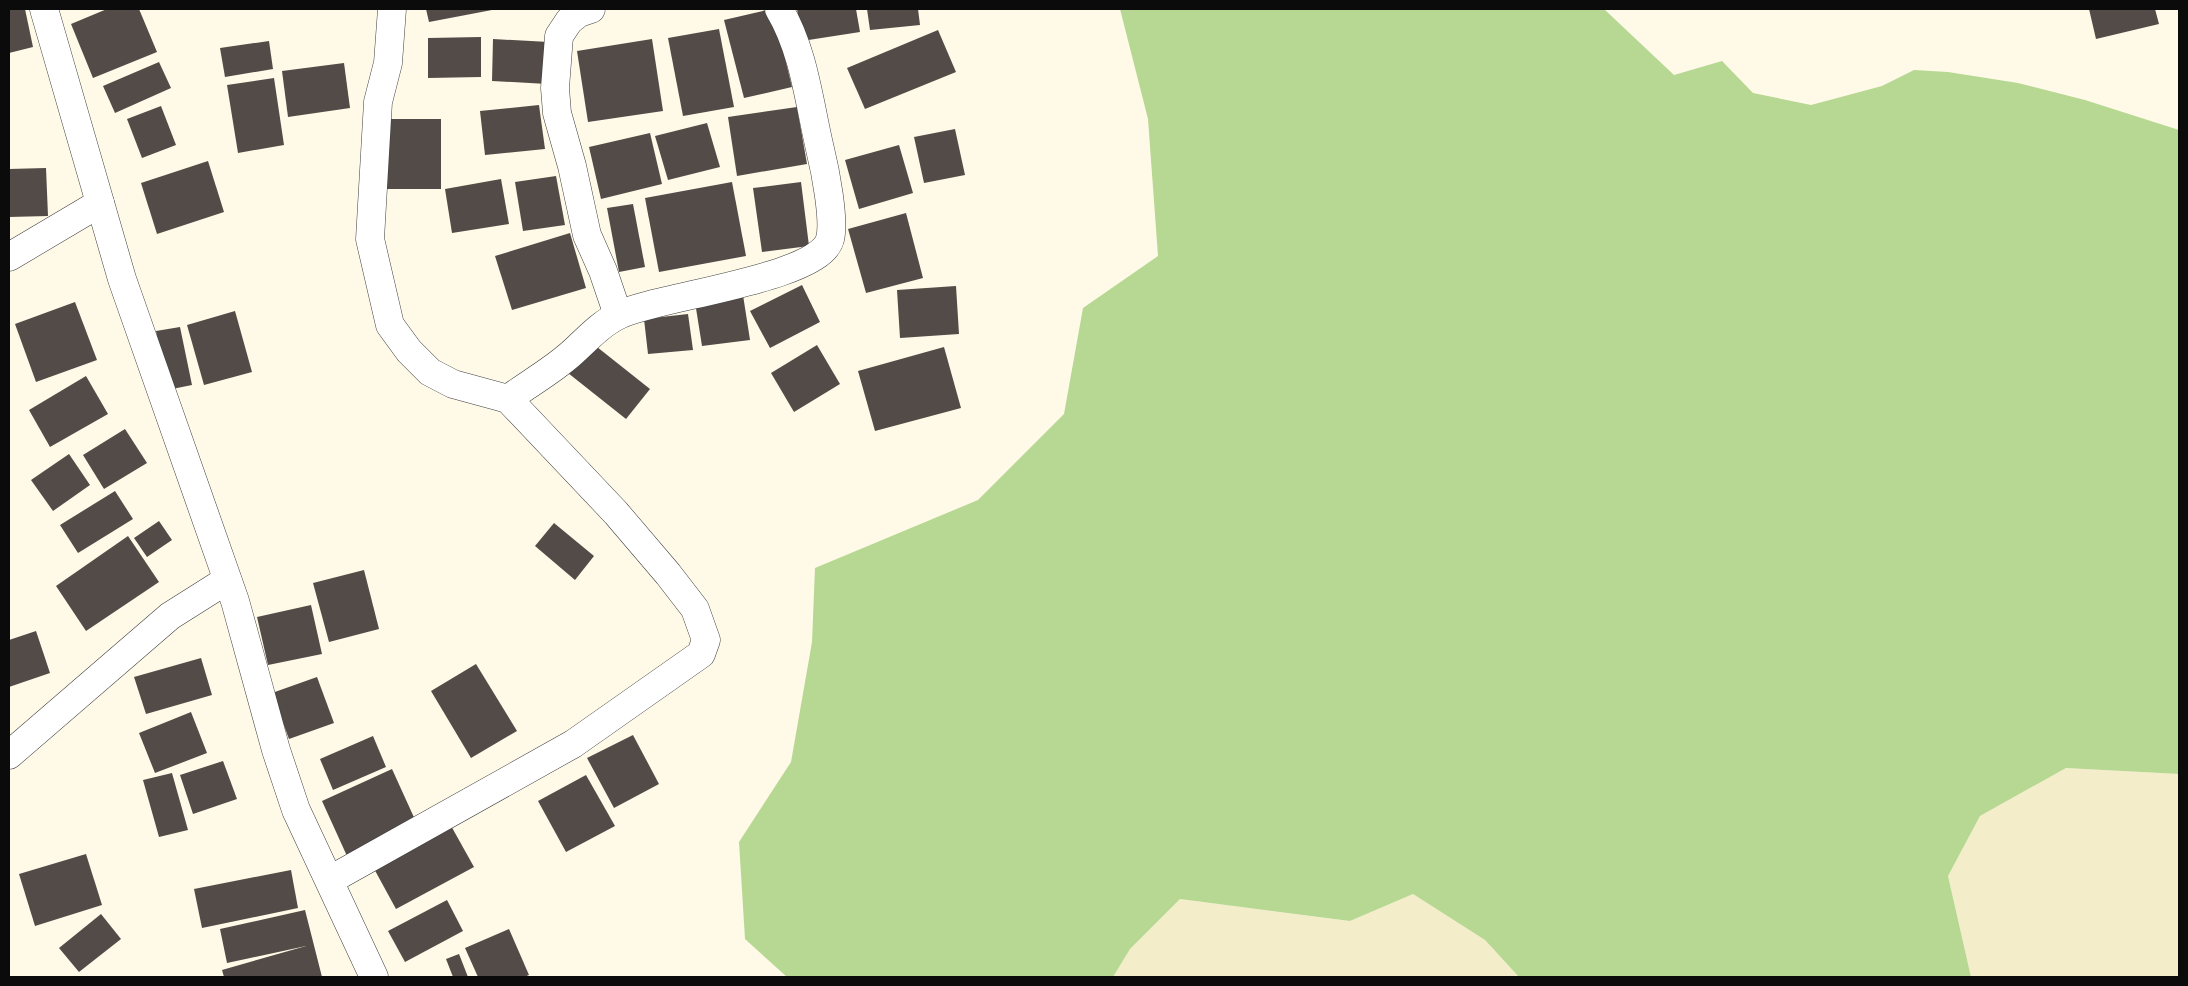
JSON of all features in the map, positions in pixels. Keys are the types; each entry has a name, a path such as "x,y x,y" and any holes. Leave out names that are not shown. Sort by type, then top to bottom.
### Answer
{"street":[{"path":"44,9 100,203 145,348 235,601 276,750 296,810 374,977"},
{"path":"330,880 573,744 701,654 706,640 695,609 668,574 616,513 508,399 453,384 430,372 409,351 390,325 370,239 378,102 388,63 392,9"},
{"path":"591,9 579,13 569,20 559,36 555,88 557,113 572,166 587,235 603,271 618,315"},
{"path":"508,399 567,358 591,335 618,315 661,301 784,272 825,250 830,239 832,224 821,155 802,67 789,26 779,9"},
{"path":"9,257 100,203"},
{"path":"9,755 170,616 227,580"}],"shaded area":[{"path":"2066,768 2179,774 2179,977 1971,977 1948,876 1980,816"},
{"path":"1413,894 1485,940 1519,977 1113,977 1130,949 1180,899 1350,921"}],"green space":[{"path":"1120,9 1604,9 1674,75 1722,61 1753,93 1811,105 1882,86 1914,70 1948,72 2018,83 2085,100 2179,130 2179,774 2066,768 1980,816 1948,876 1971,977 1519,977 1485,940 1413,894 1350,921 1180,899 1130,949 1113,977 787,977 745,939 739,842 791,762 812,642 815,568 978,500 1064,414 1083,308 1158,256 1148,119"}],"building":[{"path":"9,9 25,9 33,47 9,53"},
{"path":"107,9 139,9 157,52 93,78 71,24"},
{"path":"426,9 492,9 492,10 429,22"},
{"path":"773,9 792,87 744,98 724,20"},
{"path":"797,9 856,9 860,32 802,41"},
{"path":"867,9 918,9 920,25 870,30"},
{"path":"2089,9 2155,9 2159,24 2096,39"},
{"path":"719,29 734,107 683,116 668,38"},
{"path":"938,30 956,72 865,109 847,68"},
{"path":"481,37 481,77 428,78 428,38"},
{"path":"493,39 549,42 547,84 492,81"},
{"path":"652,39 663,111 588,122 577,51"},
{"path":"269,41 273,69 225,77 220,48"},
{"path":"159,62 171,88 115,113 103,86"},
{"path":"344,63 350,108 288,117 282,71"},
{"path":"274,78 284,145 238,153 227,85"},
{"path":"539,105 545,149 485,155 480,111"},
{"path":"161,106 176,145 142,158 127,119"},
{"path":"797,107 807,164 737,176 728,117"},
{"path":"387,119 441,119 441,189 387,189"},
{"path":"707,123 720,167 668,180 655,136"},
{"path":"955,129 965,175 924,183 914,137"},
{"path":"650,133 662,184 601,199 589,147"},
{"path":"899,145 913,193 859,209 845,160"},
{"path":"208,161 224,212 157,234 141,183"},
{"path":"46,168 48,216 9,217 9,169"},
{"path":"556,176 565,225 523,231 515,182"},
{"path":"501,179 509,224 452,233 445,189"},
{"path":"732,182 746,256 659,272 645,198"},
{"path":"801,182 809,246 762,252 753,188"},
{"path":"633,204 645,267 619,272 607,208"},
{"path":"906,213 923,278 866,293 848,229"},
{"path":"570,233 586,288 512,310 495,256"},
{"path":"802,285 820,322 770,348 750,311"},
{"path":"956,286 959,334 900,338 897,290"},
{"path":"743,295 750,340 702,346 695,302"},
{"path":"75,302 97,360 36,382 15,324"},
{"path":"235,311 252,372 204,385 187,325"},
{"path":"688,314 693,350 648,354 644,319"},
{"path":"180,327 192,385 167,390 156,331"},
{"path":"592,343 650,389 626,419 568,373"},
{"path":"817,345 840,384 794,412 771,373"},
{"path":"944,347 961,408 875,431 858,371"},
{"path":"86,376 108,414 50,447 29,410"},
{"path":"125,429 147,463 104,489 83,455"},
{"path":"69,454 90,485 53,511 31,480"},
{"path":"115,491 133,519 78,553 60,525"},
{"path":"159,521 172,540 147,557 134,538"},
{"path":"554,523 594,556 575,580 535,546"},
{"path":"128,536 159,582 86,631 56,586"},
{"path":"364,570 379,629 329,642 313,583"},
{"path":"311,605 322,654 268,665 257,617"},
{"path":"36,631 50,673 9,687 9,640"},
{"path":"201,658 212,695 146,714 134,677"},
{"path":"476,664 517,731 471,758 431,691"},
{"path":"317,677 334,723 289,739 272,693"},
{"path":"191,712 207,753 155,773 139,733"},
{"path":"633,735 659,784 614,808 587,758"},
{"path":"373,736 386,767 333,790 320,759"},
{"path":"223,761 237,799 193,814 180,775"},
{"path":"392,769 417,824 347,856 322,801"},
{"path":"172,773 188,830 159,837 143,780"},
{"path":"586,775 615,826 566,852 538,801"},
{"path":"450,824 474,867 396,909 372,865"},
{"path":"86,854 102,905 35,926 19,874"},
{"path":"291,870 298,908 202,928 194,889"},
{"path":"447,900 463,931 405,962 388,931"},
{"path":"305,910 322,977 224,977 222,970 306,946 227,963 220,929"},
{"path":"101,914 121,939 79,972 59,948"},
{"path":"509,929 529,975 524,977 478,977 465,948"},
{"path":"459,954 468,977 453,977 446,959"}]}
